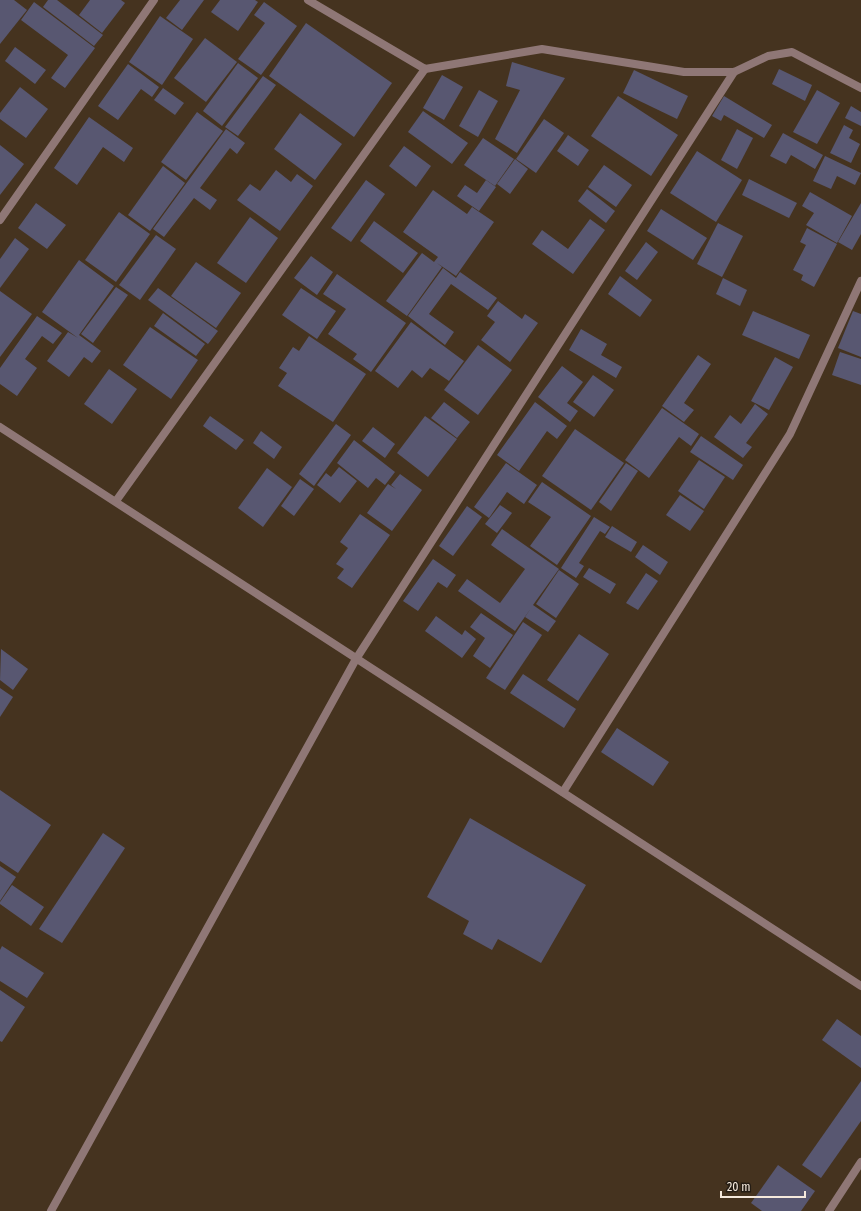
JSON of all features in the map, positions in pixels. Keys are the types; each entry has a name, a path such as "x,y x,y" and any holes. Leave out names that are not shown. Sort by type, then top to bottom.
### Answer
{"street":[{"path":"0,220 154,0"},
{"path":"308,0 425,69 542,49 684,72 734,72 768,56 792,52 861,88"},
{"path":"116,501 425,69"},
{"path":"51,1211 356,659 734,72"},
{"path":"562,792 790,434 861,281"},
{"path":"0,427 861,986"},
{"path":"829,1211 861,1162"}],"building":[{"path":"0,0 14,0 27,10 0,44"},
{"path":"48,0 57,0 103,35 94,46 43,7"},
{"path":"90,0 121,0 125,3 102,33 79,15"},
{"path":"180,0 204,0 182,30 166,18"},
{"path":"220,0 255,0 258,2 238,31 211,12"},
{"path":"34,2 95,48 65,88 51,78 68,55 21,20"},
{"path":"264,2 297,26 261,75 238,59 265,23 254,15"},
{"path":"160,16 193,39 162,85 129,62"},
{"path":"306,23 392,83 354,137 269,76"},
{"path":"205,38 237,62 206,102 174,78"},
{"path":"15,47 46,70 35,84 5,61"},
{"path":"512,62 565,78 517,153 495,139 520,90 506,86"},
{"path":"238,63 258,78 222,126 203,111"},
{"path":"128,64 159,87 152,97 141,89 118,120 98,106"},
{"path":"779,69 812,85 805,101 772,84"},
{"path":"634,70 688,96 677,119 623,93"},
{"path":"442,75 463,87 444,120 423,108"},
{"path":"263,76 276,85 238,136 225,127"},
{"path":"20,87 48,109 26,138 0,119 0,113"},
{"path":"163,88 184,103 175,115 154,100"},
{"path":"479,90 498,101 478,137 459,126"},
{"path":"817,90 840,103 817,144 793,132"},
{"path":"618,96 678,135 651,176 591,136"},
{"path":"724,96 772,125 764,138 724,115 721,121 712,116"},
{"path":"851,106 861,112 861,126 845,118"},
{"path":"423,111 468,143 452,164 408,132"},
{"path":"197,112 223,131 186,180 161,162"},
{"path":"300,113 342,144 315,180 274,149"},
{"path":"89,117 133,148 124,162 103,147 77,185 54,168"},
{"path":"544,119 564,133 536,173 516,159"},
{"path":"844,125 853,130 849,138 860,144 851,163 830,153"},
{"path":"226,129 245,143 237,154 230,148 200,188 217,200 210,210 194,198 164,237 153,229"},
{"path":"737,129 753,138 737,169 721,160"},
{"path":"783,133 823,155 815,169 791,155 786,164 770,156"},
{"path":"568,135 589,150 578,166 557,151"},
{"path":"483,138 514,159 495,186 464,165"},
{"path":"0,145 24,164 0,195"},
{"path":"404,146 431,166 416,187 389,166"},
{"path":"697,151 742,180 716,222 670,193"},
{"path":"825,156 861,173 855,185 837,176 831,189 813,181"},
{"path":"515,159 528,169 510,194 497,184"},
{"path":"604,165 632,185 616,207 588,187"},
{"path":"163,166 185,183 150,231 128,215"},
{"path":"276,170 291,182 297,174 313,186 280,231 237,200 250,184 260,191"},
{"path":"749,179 797,203 789,218 742,195"},
{"path":"366,180 385,194 351,242 331,228"},
{"path":"486,180 496,187 479,211 457,196 465,185 477,193"},
{"path":"587,189 615,211 606,223 578,201"},
{"path":"433,190 467,214 472,207 494,222 456,276 437,263 442,267 407,316 386,301 422,253 434,262 438,257 403,232"},
{"path":"810,192 852,216 837,243 806,225 814,213 802,206"},
{"path":"36,203 66,225 47,249 18,228"},
{"path":"861,203 861,234 852,250 838,242"},
{"path":"661,209 707,238 693,260 647,231"},
{"path":"119,212 150,234 116,282 85,260"},
{"path":"250,217 278,238 246,283 217,263"},
{"path":"590,219 605,230 573,274 532,244 542,230 568,249"},
{"path":"374,221 418,253 403,273 360,241"},
{"path":"718,223 743,236 722,277 697,264"},
{"path":"807,228 837,244 814,287 801,280 803,275 793,270 806,245 800,242"},
{"path":"156,235 176,249 140,300 119,285"},
{"path":"15,238 29,249 0,288 0,259"},
{"path":"646,242 658,252 637,280 625,271"},
{"path":"311,256 333,272 317,295 294,278"},
{"path":"79,260 114,286 79,335 101,351 92,363 84,357 69,377 47,361 68,332 78,338 42,312"},
{"path":"196,262 241,293 216,328 171,296"},
{"path":"443,268 456,278 460,272 497,298 488,310 451,284 429,314 454,332 445,345 408,316"},
{"path":"337,274 406,323 371,372 353,359 357,354 328,334 346,309 323,294"},
{"path":"620,276 652,300 640,317 608,294"},
{"path":"723,278 747,290 740,306 716,294"},
{"path":"116,287 128,295 93,343 81,334"},
{"path":"158,288 218,331 208,344 148,300"},
{"path":"301,288 336,311 317,339 282,315"},
{"path":"0,291 32,314 0,357"},
{"path":"498,301 522,319 525,314 538,323 510,362 481,340 495,322 487,316"},
{"path":"753,311 810,335 799,359 742,335"},
{"path":"853,311 861,314 861,357 838,348"},
{"path":"163,313 205,344 196,356 154,326"},
{"path":"37,316 62,333 53,344 42,336 25,359 37,368 17,396 0,384 0,368"},
{"path":"411,322 464,361 449,381 430,368 422,378 412,370 398,388 375,371"},
{"path":"150,327 198,360 171,399 123,365"},
{"path":"581,329 607,344 601,355 622,367 616,378 569,350"},
{"path":"309,336 366,374 333,422 278,386 287,373 279,368 293,347 299,351"},
{"path":"478,345 512,370 478,415 444,390"},
{"path":"840,352 861,359 861,385 832,375"},
{"path":"698,355 711,364 684,403 694,410 684,422 662,406"},
{"path":"775,357 793,367 769,410 751,401"},
{"path":"562,366 583,382 567,403 578,411 570,422 538,397"},
{"path":"109,369 137,389 112,424 84,404"},
{"path":"593,375 614,390 594,417 573,402"},
{"path":"444,402 470,422 457,438 431,418"},
{"path":"535,402 567,426 557,439 547,431 519,471 497,455"},
{"path":"755,404 768,414 746,443 752,447 743,458 714,437 730,415 741,424"},
{"path":"662,408 699,434 691,446 679,437 649,478 625,460"},
{"path":"210,416 244,440 236,450 203,426"},
{"path":"425,416 457,439 428,477 397,453"},
{"path":"336,424 351,435 314,486 299,474"},
{"path":"373,427 395,444 385,458 362,441"},
{"path":"575,429 624,463 591,510 542,476"},
{"path":"261,431 282,447 274,459 253,443"},
{"path":"701,436 743,465 733,480 690,452"},
{"path":"354,440 395,472 385,485 376,478 368,488 337,463"},
{"path":"699,460 725,477 704,509 678,491"},
{"path":"506,463 537,485 524,504 507,492 489,518 474,507"},
{"path":"626,463 638,471 611,511 599,502"},
{"path":"339,467 357,481 340,503 317,485 326,473 331,477"},
{"path":"267,468 292,487 263,527 238,508"},
{"path":"400,474 422,490 392,531 367,513 388,484 396,489 391,485"},
{"path":"300,479 314,489 294,516 281,506"},
{"path":"542,482 591,516 557,565 530,546 551,517 528,502"},
{"path":"680,495 704,511 690,531 666,515"},
{"path":"500,505 512,513 497,533 485,524"},
{"path":"467,506 482,517 453,556 439,546"},
{"path":"360,514 390,535 352,588 337,578 344,569 336,564 348,548 340,542"},
{"path":"594,517 610,527 605,534 600,531 579,563 584,566 576,578 561,568"},
{"path":"612,526 637,542 631,552 605,537"},
{"path":"502,529 559,569 533,605 556,621 548,632 525,617 531,608 515,631 458,591 467,579 500,603 525,569 491,545"},
{"path":"643,545 668,562 660,575 635,557"},
{"path":"433,559 456,575 447,588 438,582 418,611 403,601"},
{"path":"589,568 616,584 610,594 583,577"},
{"path":"559,570 579,584 556,618 536,604"},
{"path":"646,573 658,581 638,610 626,603"},
{"path":"481,613 513,635 490,668 473,656 485,638 470,627"},
{"path":"436,616 462,635 465,630 476,639 462,658 425,631"},
{"path":"523,622 542,635 505,690 486,678"},
{"path":"579,634 609,654 578,701 547,680"},
{"path":"1,649 28,669 13,690 0,680"},
{"path":"523,674 576,709 564,728 510,693"},
{"path":"0,688 13,697 0,717"},
{"path":"617,728 669,762 653,786 601,752"},
{"path":"0,790 51,825 18,873 0,861"},
{"path":"470,818 586,885 541,963 498,939 492,950 463,934 469,921 427,897"},
{"path":"103,833 125,848 62,943 39,929"},
{"path":"0,866 16,877 0,901"},
{"path":"12,885 44,907 31,926 0,904"},
{"path":"2,946 44,973 27,998 0,981 0,950"},
{"path":"0,990 25,1007 2,1042 0,1041"},
{"path":"837,1019 861,1036 861,1068 822,1040"},
{"path":"861,1081 861,1121 821,1178 802,1165"},
{"path":"778,1165 815,1191 801,1211 762,1211 751,1203"}]}
